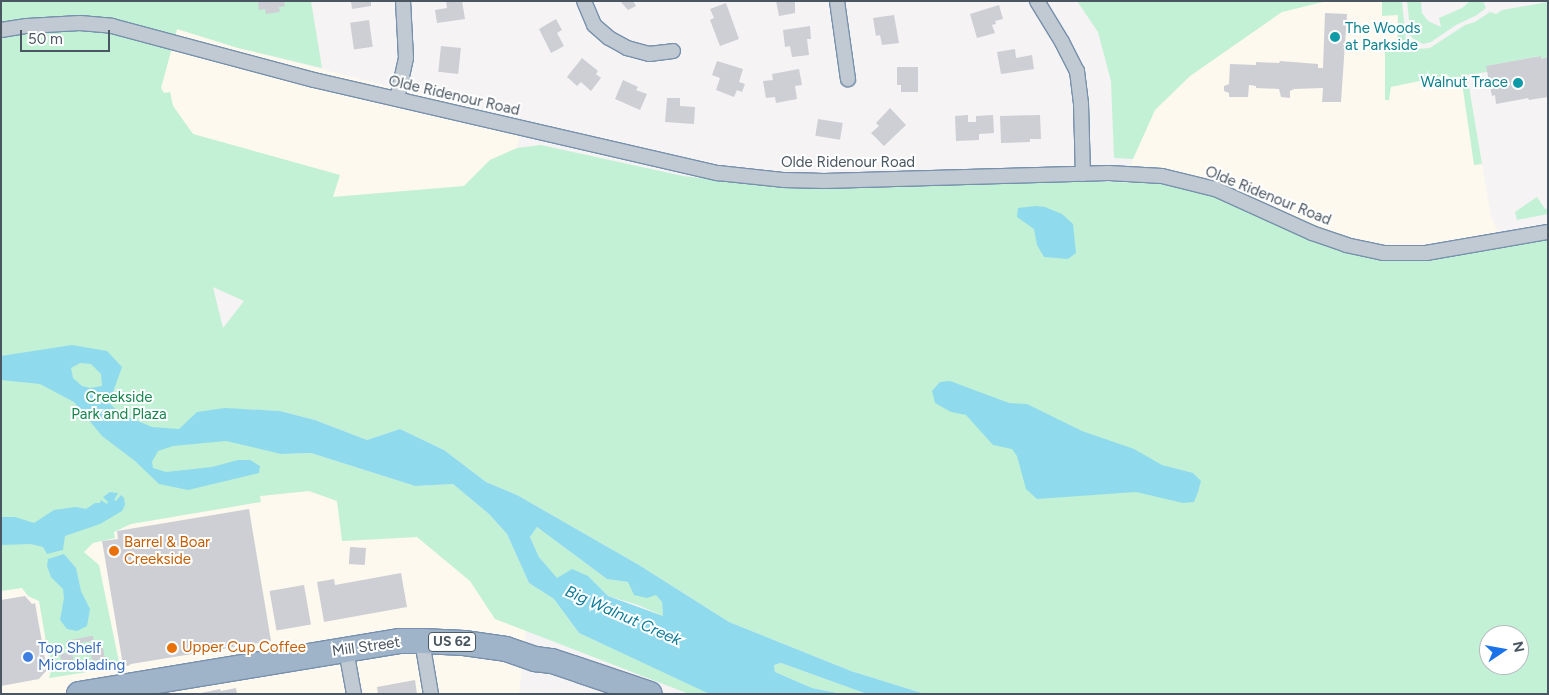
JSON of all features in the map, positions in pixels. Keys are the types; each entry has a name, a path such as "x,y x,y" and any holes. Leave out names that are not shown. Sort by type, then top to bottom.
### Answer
{"highway":[{"name":"Mill Street","path":"79,694 146,688 346,650 399,641 422,641 464,643 506,649 535,659 552,661 650,694"}],"street":[{"path":"397,99 406,58 403,1"},
{"path":"584,1 594,25 609,38 627,48 649,54 674,51"},
{"path":"837,1 848,79"},
{"path":"1037,1 1077,71 1081,104 1083,174"},
{"name":"Olde Ridenour Road","path":"1,30 27,26 80,23 112,26 164,38 242,62 397,99 701,169 774,179 824,182 1135,173 1197,183 1243,200 1312,233 1346,245 1383,253 1426,253 1548,232"},
{"path":"422,641 430,694"},
{"path":"346,650 354,694"}],"shaded area":[{"path":"1327,1 1398,1 1397,58 1464,63 1491,216 1504,246 1422,261 1379,260 1338,250 1228,199 1127,182 1133,159 1155,110 1190,76 1282,12"},
{"path":"177,29 238,48 523,120 517,148 490,160 464,186 332,197 340,175 193,134 161,88"},
{"path":"309,491 337,501 343,541 417,537 470,581 495,619 526,631 519,694 1,694 1,591 22,588 28,596 39,601 51,671 49,678 120,667 111,624 83,552 93,542 114,538 114,532 131,524 260,502 260,496"}],"green space":[{"name":"Creekside Park and Plaza","path":"1,1 311,1 322,68 238,48 177,29 161,88 164,93 170,92 173,106 193,134 340,175 333,197 464,186 490,160 517,148 541,145 683,176 763,185 854,188 1089,181 1165,184 1228,199 1338,250 1379,260 1422,261 1548,237 1548,694 925,694 851,671 729,622 639,565 517,495 486,482 444,450 400,429 367,440 315,420 280,411 240,409 281,454 311,453 415,486 453,484 489,514 507,534 529,583 554,599 579,633 710,694 689,694 495,619 470,581 417,537 342,541 337,501 309,491 260,496 261,502 131,524 114,532 115,538 93,543 84,552 99,565 120,667 49,678 51,671 39,601 28,596 22,588 1,591","holes":["213,287 244,301 223,328"]},
{"path":"1077,1 1327,1 1282,12 1190,76 1155,110 1133,159 1114,158 1111,81 1098,32"},
{"path":"1382,1 1402,1 1405,34 1409,44 1417,49 1430,48 1465,25 1475,22 1490,12 1496,14 1502,10 1548,2 1548,57 1541,59 1540,56 1487,66 1487,72 1467,75 1482,164 1474,165 1462,83 1450,85 1448,75 1391,87 1389,100 1385,100 1385,51 1397,50 1398,15 1382,16"},
{"path":"1407,1 1421,1 1422,13 1428,21 1441,27 1439,18 1462,8 1470,1 1483,1 1486,8 1431,42 1423,44 1411,37"},
{"path":"1537,197 1545,209 1548,208 1548,214 1517,220 1515,212"},
{"path":"537,527 607,579 629,582 656,594 662,602 663,616 638,605 608,596 588,576 557,579 539,557 530,537"},
{"path":"781,663 867,694 842,694 812,688 775,672 774,665"}],"water":[{"path":"1045,207 1062,214 1073,224 1076,253 1068,259 1044,257 1037,245 1034,229 1017,217 1018,208"},
{"name":"Big Walnut Creek","path":"72,345 107,351 122,367 109,403 121,414 152,427 179,429 197,412 225,408 280,411 315,420 367,440 400,429 444,450 486,482 517,495 639,565 729,622 851,671 925,694 867,694 781,663 774,665 775,672 812,688 842,694 710,694 579,633 554,599 529,583 507,534 489,514 453,484 415,486 311,453 281,454 226,441 173,446 158,451 152,462 153,468 166,472 212,467 238,460 250,460 260,466 259,473 188,490 159,484 135,461 102,436 74,402 40,384 1,380 1,356","holes":["80,363 91,364 101,374 102,386 90,388 82,386 73,378 71,368","537,527 607,579 628,582 634,595 647,598 656,595 662,602 663,616 608,596 588,576 572,569 557,578 539,557 530,537"]},
{"path":"950,381 1009,403 1027,404 1082,431 1134,449 1162,465 1193,473 1201,481 1194,502 1183,503 1136,492 1037,499 1026,489 1017,456 1012,449 993,445 966,415 951,412 935,403 932,391 940,382"},
{"path":"110,492 118,493 114,500 116,501 121,495 124,498 125,505 122,511 100,524 65,536 63,550 47,554 43,547 31,544 1,545 1,517 15,517 34,523 54,510 76,507 86,509 95,503 100,503 101,500 107,504 108,502 103,497"},
{"path":"64,554 76,568 81,591 90,609 87,626 77,631 67,629 60,620 64,598 63,589 51,577 47,566 48,559"}],"building":[{"path":"258,1 284,1 285,6 279,7 280,12 266,14 265,9 259,10"},
{"path":"351,1 371,1 371,6 352,9"},
{"path":"446,1 462,1 465,19 437,23 435,10 447,8"},
{"path":"620,1 633,1 636,6 628,10"},
{"path":"776,1 795,1 795,13 779,16"},
{"path":"726,3 739,39 720,46 710,20 714,18 710,9"},
{"path":"999,5 1003,19 995,21 996,24 992,25 995,33 977,38 970,14"},
{"name":"The Woods at Parkside","path":"1325,13 1347,14 1341,102 1322,102 1323,88 1294,89 1290,91 1290,98 1281,97 1279,89 1256,88 1256,86 1249,85 1248,97 1229,97 1229,93 1224,91 1224,86 1229,84 1230,64 1256,65 1256,62 1279,63 1280,61 1318,64 1318,68 1323,68"},
{"path":"894,15 899,43 882,45 880,35 876,36 873,18"},
{"path":"556,19 562,30 557,33 564,46 551,53 539,29"},
{"path":"369,20 373,47 354,49 350,23"},
{"path":"810,26 811,39 807,39 809,55 792,57 790,46 785,47 783,30"},
{"path":"441,46 461,48 458,74 438,72"},
{"path":"1015,49 1016,58 1032,55 1034,69 1001,74 997,52"},
{"name":"Walnut Trace","path":"1541,56 1541,59 1548,57 1548,97 1529,100 1528,98 1496,104 1495,95 1492,96 1486,66"},
{"path":"582,58 598,71 596,74 601,78 591,91 581,82 577,86 567,77"},
{"path":"717,61 743,69 739,82 745,84 742,92 737,90 734,97 716,90 720,78 712,75"},
{"path":"897,67 918,67 918,92 901,92 901,85 897,85"},
{"path":"799,69 802,85 795,86 797,99 776,103 775,97 766,98 763,81 773,80 772,74"},
{"path":"623,80 638,87 636,90 647,94 640,110 615,99"},
{"path":"667,98 680,98 680,106 695,107 694,124 665,122"},
{"path":"890,108 906,125 884,146 871,133 879,126 876,123"},
{"path":"968,115 968,122 976,122 976,116 993,115 994,133 979,134 979,140 956,141 955,116"},
{"path":"1040,115 1041,139 1030,139 1030,142 1001,143 1000,116"},
{"path":"818,119 843,123 840,140 815,136"},
{"path":"249,509 271,641 128,666 121,665 122,659 102,541 118,539 117,531"},
{"path":"350,547 366,548 365,565 349,564"},
{"path":"401,573 407,607 324,622 317,582 334,579 335,585"},
{"path":"304,585 311,624 276,630 270,591"},
{"path":"25,596 32,604 35,603 47,670 39,679 1,686 1,600"},
{"path":"93,636 94,643 91,641 69,645 70,648 67,648 66,641"},
{"path":"103,648 105,659 92,661 90,650"},
{"path":"72,652 74,664 62,666 60,654"},
{"path":"415,680 417,694 378,694 377,687"},
{"path":"236,688 237,694 196,694 220,689 221,691"}],"place":[{"name":"The Woods at Parkside","path":"1335,37"},
{"name":"Walnut Trace","path":"1518,83"},
{"name":"Barrel & Boar Creekside","path":"114,551"},
{"name":"Upper Cup Coffee","path":"172,648"},
{"name":"Top Shelf Microblading","path":"28,657"}]}
